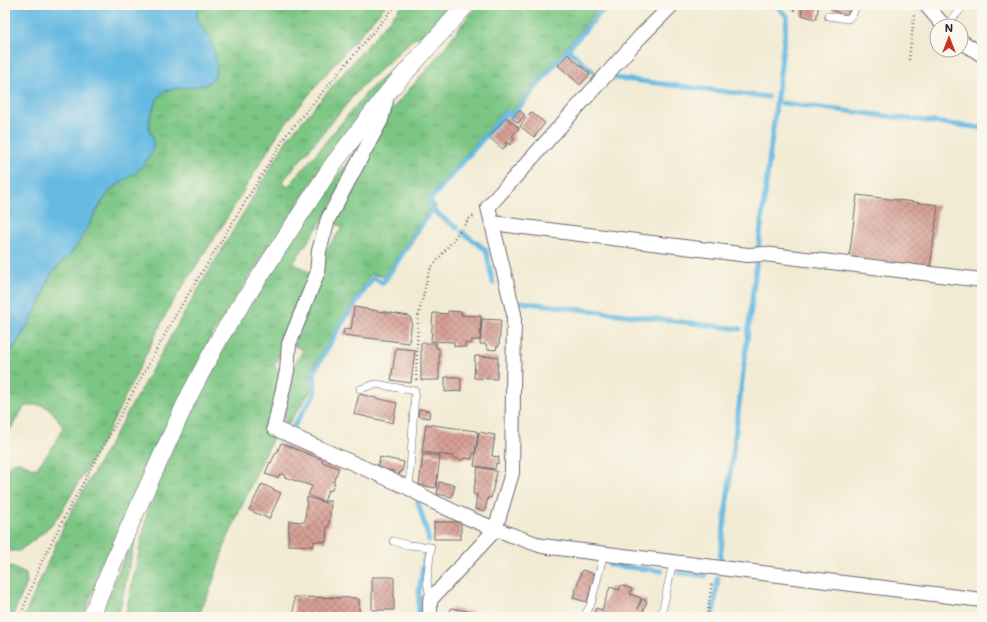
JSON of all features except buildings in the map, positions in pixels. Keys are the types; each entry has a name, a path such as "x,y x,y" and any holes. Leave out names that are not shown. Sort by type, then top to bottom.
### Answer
{"street":[{"path":"91,617 118,551 182,412 220,337 334,163 389,91 466,5"},
{"path":"430,617 430,600 495,530 512,473 514,314 488,207 640,37 672,5"},
{"path":"920,9 933,18"},
{"path":"969,46 982,55"},
{"path":"389,91 381,120 328,219 319,251 317,274 290,344 287,371 274,428 410,488 426,498 495,530 542,546 982,600"},
{"path":"492,223 748,255 764,254 982,280"}],"lane":[{"path":"828,16 848,19 853,14 856,5"},
{"path":"952,18 965,5"},
{"path":"360,389 376,384 415,390 410,488"},
{"path":"393,541 408,545 431,547 427,581 430,600"},
{"path":"586,613 591,604 604,553"},
{"path":"661,617 673,562"}],"path":[{"path":"20,617 41,563 67,512 187,298 287,134 396,5"},
{"path":"909,60 920,9"},
{"path":"415,390 418,318 429,271 469,219 488,207"},
{"path":"707,617 714,567"}],"green space":[{"path":"200,5 386,5 330,69 281,129 222,226 170,306 106,435 62,511 51,525 19,551 5,551 5,467 7,468 13,463 19,462 36,469 52,448 63,428 56,416 48,408 32,405 24,407 5,435 5,367 9,355 40,303 51,274 71,253 108,193 118,185 153,138 149,125 155,103 160,94 170,89 194,87 208,35 198,21 197,13"},
{"path":"402,5 456,5 435,30 413,39 361,87 282,182 288,187 368,91 413,50 381,89 332,154 269,246 211,337 104,563 83,617 24,617 66,521 183,315 288,138"},
{"path":"477,5 602,5 511,113 505,109 426,201 431,206 384,277 371,274 311,370 311,391 287,426 283,417 293,366 303,350 294,346 325,251 342,228 331,220 393,108 435,60"},
{"path":"374,127 326,215 293,263 313,274 286,342 274,367 282,371 268,435 273,438 226,542 210,590 198,617 125,617 151,495 197,398 227,342 295,232"},
{"path":"140,518 118,617 100,617"},
{"path":"5,564 26,574 27,583 12,617 5,617"}],"water":[{"path":"5,5 200,5 197,17 212,43 215,54 216,70 211,81 205,85 172,89 165,91 160,95 152,111 149,126 154,140 153,149 150,155 139,170 108,193 74,250 53,272 36,311 12,350 5,367"}],"waterway":[{"path":"292,429 315,393 314,371 342,323 373,278 383,283 434,206 429,201 506,112 511,117 607,5"},
{"path":"758,250 787,16 775,5"},
{"path":"568,49 593,72"},
{"path":"615,78 768,97"},
{"path":"782,103 982,128"},
{"path":"432,210 457,228"},
{"path":"462,232 486,250 493,283"},
{"path":"720,559 757,259"},
{"path":"521,302 740,329"},
{"path":"418,502 429,540"},
{"path":"419,617 419,592 425,556"},
{"path":"610,565 662,571"},
{"path":"679,573 705,576"},
{"path":"713,617 718,578"}]}
